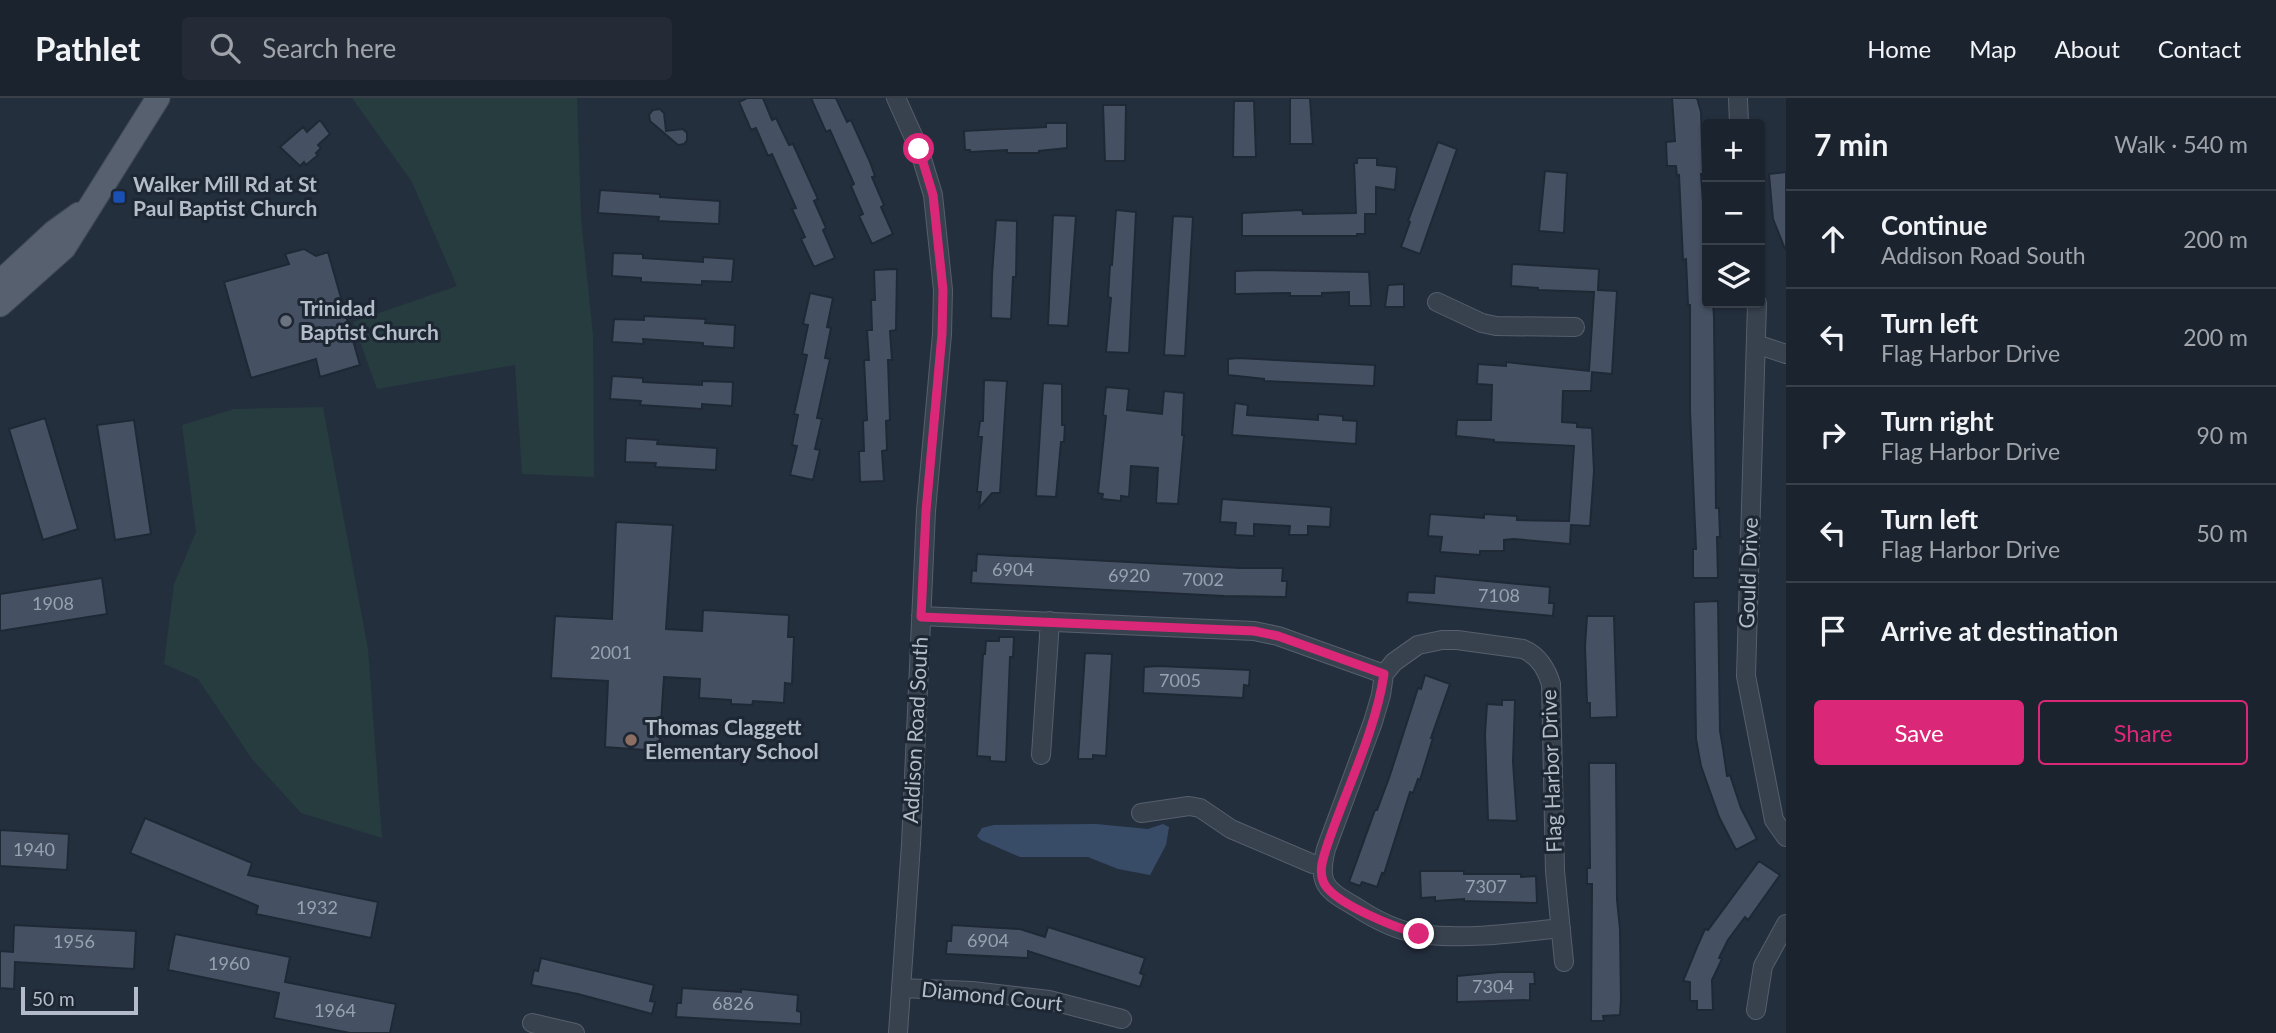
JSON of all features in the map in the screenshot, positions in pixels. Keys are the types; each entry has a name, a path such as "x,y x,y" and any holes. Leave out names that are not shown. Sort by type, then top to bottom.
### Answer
{"main road":[{"path":"0,305 64,248 158,98"},
{"path":"0,282 54,232 88,208"}],"street":[{"name":"Addison Road South","path":"896,98 919,149 933,195 943,290 942,334 926,511 898,1033"},
{"path":"1738,98 1738,119"},
{"path":"1437,302 1482,323 1496,326 1575,327"},
{"name":"Gould Drive","path":"1757,308 1746,676 1774,820 1786,837"},
{"path":"1756,344 1786,354"},
{"path":"921,617 1254,631 1278,636 1384,674 1373,722 1322,865 1324,884 1336,896 1366,914 1419,934 1479,935 1561,928"},
{"path":"1041,755 1050,621"},
{"name":"Flag Harbor Drive","path":"1384,674 1402,655 1418,645 1457,640 1528,651 1545,668 1551,684 1555,871 1564,962"},
{"path":"1141,813 1189,806 1200,808 1231,830 1313,864 1322,865"},
{"path":"1756,1010 1763,966 1786,924"},
{"name":"Diamond Court","path":"901,988 972,991 1049,1000 1122,1019"},
{"path":"531,1023 575,1033"}],"green space":[{"path":"352,98 577,98 581,218 593,335 594,477 522,474 515,365 377,389 353,322 457,286 412,182"},
{"path":"323,407 368,649 382,838 301,813 252,759 198,679 164,664 174,584 196,532 182,425 234,409"}],"water":[{"path":"1096,824 1148,829 1163,824 1169,827 1166,845 1150,875 1118,869 1088,857 1020,857 977,836 982,828 994,825"}],"building":[{"path":"747,98 763,98 772,120 776,118 789,145 793,144 818,199 814,201 835,258 814,267 801,239 805,237 792,209 796,208 772,154 768,156 756,128 751,130 739,102"},
{"path":"811,98 836,98 847,122 851,120 870,162 875,176 872,177 884,205 881,207 893,234 872,244 859,216 863,214 851,186 854,184 830,130 826,132"},
{"path":"1290,98 1310,98 1313,144 1290,144"},
{"path":"1672,98 1697,98 1701,112 1702,143 1702,308 1713,308 1714,317 1716,508 1719,508 1720,537 1717,537 1718,578 1693,578 1693,549 1696,549 1690,410 1690,305 1686,259 1683,260 1679,175 1677,176 1676,166 1667,166 1666,142 1675,141"},
{"path":"1234,101 1254,101 1256,157 1233,157"},
{"path":"1103,105 1126,105 1125,161 1105,161"},
{"path":"660,109 664,113 666,131 683,129 687,133 684,144 678,145 650,121 649,115 653,110"},
{"path":"320,120 330,134 318,145 321,148 316,153 318,155 306,165 304,162 300,166 280,147 303,127 307,132"},
{"path":"1046,123 1067,123 1067,148 1039,153 965,150 964,131 1046,127"},
{"path":"1438,142 1457,149 1420,254 1401,247"},
{"path":"1357,158 1377,158 1377,165 1397,167 1395,190 1376,187 1376,214 1365,214 1365,234 1242,236 1242,213 1302,210 1303,214 1356,213 1354,163 1357,163"},
{"path":"1545,171 1567,173 1564,233 1539,231"},
{"path":"1786,172 1785,249 1773,219 1769,174"},
{"path":"600,190 720,201 719,224 658,221 659,217 598,213"},
{"path":"1116,210 1136,212 1129,353 1106,352 1111,298 1108,297 1110,265"},
{"path":"1053,215 1076,216 1068,326 1048,325"},
{"path":"1173,216 1193,217 1185,356 1164,355"},
{"path":"996,220 1017,221 1016,277 1013,277 1011,319 991,318"},
{"path":"304,249 316,256 328,252 360,365 320,377 316,359 251,378 224,282 289,264 285,254"},
{"path":"613,253 703,262 703,257 734,259 732,282 702,281 702,285 641,282 641,278 612,276"},
{"path":"1512,264 1599,269 1598,290 1617,291 1612,374 1592,372 1591,391 1563,391 1562,422 1592,428 1594,471 1590,526 1571,525 1570,544 1514,539 1504,540 1504,551 1480,551 1480,555 1440,552 1442,537 1428,536 1430,514 1484,518 1484,514 1517,516 1517,520 1569,521 1574,446 1494,442 1456,436 1457,420 1491,420 1492,385 1477,384 1478,364 1506,366 1506,362 1589,371 1594,292 1511,286"},
{"path":"897,269 896,330 890,331 892,360 888,360 890,420 886,421 887,450 882,451 884,481 860,482 859,451 864,451 863,421 867,420 864,360 869,360 867,330 872,330 874,270"},
{"path":"1235,271 1369,272 1371,306 1349,306 1349,292 1322,293 1322,296 1290,296 1290,293 1235,294"},
{"path":"1404,284 1404,307 1385,307 1388,285"},
{"path":"810,293 833,298 827,327 831,328 825,358 830,359 817,418 822,419 815,449 820,450 813,480 790,475 797,446 792,445 798,415 794,414 807,355 802,354 808,325 803,324"},
{"path":"644,316 706,319 705,323 735,325 734,348 643,339 644,344 612,342 614,319 644,320"},
{"path":"1228,359 1375,365 1374,386 1264,381 1228,375"},
{"path":"612,376 643,378 643,382 702,385 702,381 733,382 732,406 702,404 702,409 640,405 641,401 610,399"},
{"path":"984,380 1007,381 1000,493 992,493 979,508 981,492 977,492 982,437 978,437 980,421 983,421"},
{"path":"1043,383 1062,384 1062,425 1065,425 1056,497 1036,496"},
{"path":"1106,387 1129,389 1127,410 1162,414 1164,391 1184,393 1184,435 1178,504 1156,503 1158,468 1131,466 1129,497 1121,496 1121,501 1102,499 1103,494 1098,493 1106,416 1103,415"},
{"path":"1235,403 1248,405 1247,415 1318,420 1318,414 1343,416 1343,420 1357,421 1356,444 1232,435"},
{"path":"45,418 78,529 43,540 9,429"},
{"path":"134,420 151,534 115,540 97,425"},
{"path":"626,438 658,440 657,444 717,448 716,470 655,467 656,463 625,462"},
{"path":"1222,499 1331,507 1330,527 1308,526 1308,535 1289,535 1290,526 1254,524 1254,536 1235,535 1236,523 1220,522"},
{"path":"616,522 673,525 666,629 702,631 703,610 789,615 788,637 794,637 792,684 785,683 784,703 753,701 752,705 731,704 731,700 699,698 700,679 664,677 659,751 605,747 608,681 551,678 555,616 612,619"},
{"path":"977,554 1283,568 1282,581 1287,581 1286,597 971,583 972,570 976,571"},
{"path":"1435,576 1550,587 1549,603 1554,603 1553,616 1407,602 1408,592 1434,593"},
{"path":"102,578 107,614 0,631 0,594"},
{"path":"1718,601 1720,731 1727,776 1730,775 1741,808 1757,839 1736,850 1719,817 1701,766 1696,739 1694,602"},
{"path":"1587,616 1614,616 1617,717 1590,718 1585,646"},
{"path":"999,637 1014,637 1013,657 1010,657 1006,762 990,761 990,757 977,756 983,654 986,641 999,641"},
{"path":"1085,653 1112,654 1106,756 1093,755 1093,759 1078,759"},
{"path":"1144,667 1250,670 1249,686 1244,685 1243,698 1143,693"},
{"path":"1425,675 1450,684 1420,780 1418,779 1413,793 1410,792 1384,874 1382,873 1377,887 1362,882 1360,886 1349,882"},
{"path":"1502,700 1515,700 1513,762 1517,821 1488,820 1485,734 1487,704 1502,705"},
{"path":"1589,763 1616,763 1621,1000 1620,1015 1603,1016 1604,1021 1591,1021 1592,884 1587,884 1587,868 1590,868"},
{"path":"145,818 252,863 248,875 378,902 371,938 256,914 258,906 130,853"},
{"path":"0,830 69,834 67,870 0,866"},
{"path":"1759,861 1780,875 1748,920 1745,917 1728,940 1719,958 1722,959 1712,980 1713,1010 1697,1010 1697,1001 1690,1001 1690,982 1683,981 1697,947 1705,929 1708,930"},
{"path":"1420,871 1536,876 1537,903 1464,899 1435,901 1435,897 1421,898"},
{"path":"14,925 136,931 134,969 15,962 14,989 0,988 0,951 13,952"},
{"path":"952,925 1020,929 1045,937 1048,927 1145,958 1140,973 1144,975 1140,987 1028,951 1028,958 946,954 947,941 951,941"},
{"path":"175,934 290,957 285,982 396,1004 390,1033 350,1033 274,1018 279,993 168,970"},
{"path":"541,958 654,985 650,1001 655,1002 652,1014 578,994 531,985 534,970 538,971"},
{"path":"1534,972 1535,984 1530,984 1530,1000 1457,1002 1457,976"},
{"path":"682,988 741,992 741,989 798,995 797,1011 801,1012 801,1024 676,1017"}],"place":[{"name":"Walker Mill Rd at St Paul Baptist Church","path":"119,197"},
{"name":"Trinidad Baptist Church","path":"286,321"},
{"name":"Thomas Claggett Elementary School","path":"631,740"}],"route":[{"path":"919,149 933,195 943,290 942,334 926,511 921,617 1239,629 1278,636 1384,674 1373,722 1326,849 1322,876 1324,884 1336,896 1366,914 1419,934"}]}
